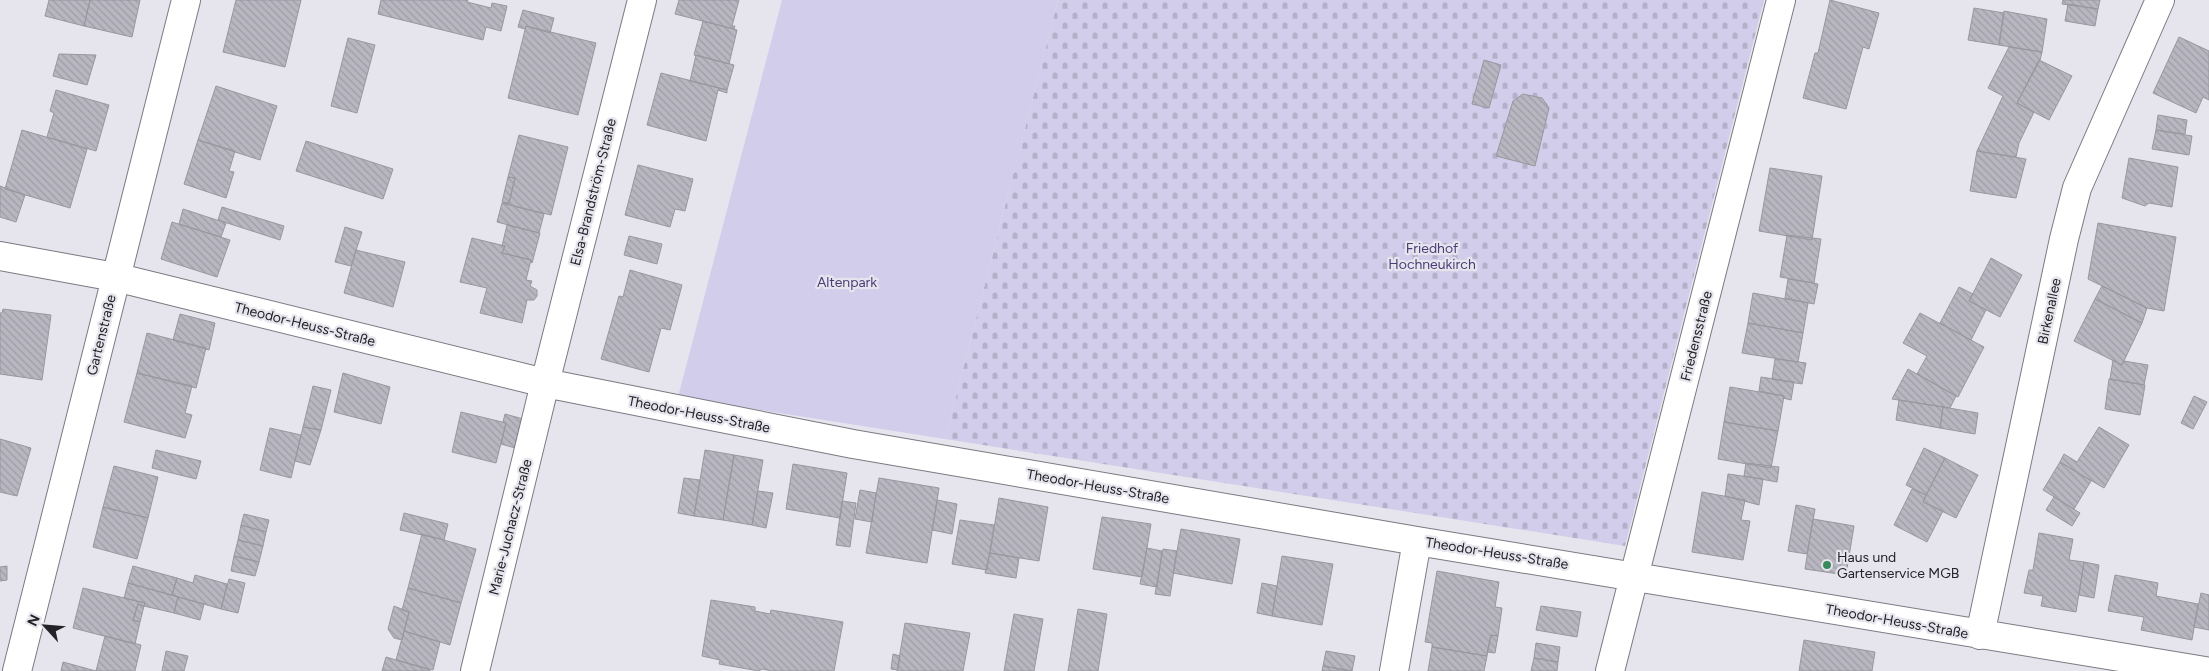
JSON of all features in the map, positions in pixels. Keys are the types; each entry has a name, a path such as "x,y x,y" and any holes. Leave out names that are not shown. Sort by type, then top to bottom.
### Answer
{"street":[{"name":"Gartenstraße","path":"17,671 186,0"},
{"name":"Elsa-Brandström-Straße","path":"545,383 642,0"},
{"name":"Friedensstraße","path":"1610,671 1781,0"},
{"name":"Birkenallee","path":"1980,635 2062,248 2077,188 2160,0"},
{"name":"Theodor-Heuss-Straße","path":"0,256 115,277 545,383 852,444 2193,670"},
{"name":"Marie-Juchacz-Straße","path":"475,671 545,383"},
{"path":"1394,671 1417,540"}],"green space":[{"name":"Altenpark","path":"782,0 1058,0 945,439 678,397"},
{"name":"Friedhof Hochneukirch","path":"1058,0 1764,0 1625,546 945,439"}],"building":[{"path":"49,0 90,0 84,26 45,16"},
{"path":"90,0 140,0 132,37 84,26"},
{"path":"236,0 301,0 285,67 223,52"},
{"path":"381,0 468,0 467,2 491,8 492,3 507,6 501,31 486,27 483,40 378,14"},
{"path":"679,0 739,0 732,26 735,26 734,29 675,14"},
{"path":"1830,0 1879,13 1869,49 1863,47 1846,109 1803,98 1815,53 1818,53"},
{"path":"2063,0 2100,0 2098,9 2062,4"},
{"path":"2068,4 2098,9 2095,26 2065,21"},
{"path":"1974,8 2004,13 1999,45 1968,40"},
{"path":"523,10 554,18 550,33 526,26 525,29 518,27"},
{"path":"2004,11 2047,19 2042,52 1999,45"},
{"path":"703,21 737,30 729,64 694,55"},
{"path":"526,26 596,43 578,115 508,98"},
{"path":"2179,37 2209,51 2209,100 2203,97 2196,113 2153,93"},
{"path":"348,38 375,45 357,113 331,106"},
{"path":"2009,47 2042,52 2040,60 2017,103 2034,112 2019,143 2016,157 1977,151 2003,96 1988,88"},
{"path":"59,54 96,55 87,85 53,76"},
{"path":"696,55 734,65 727,90 690,81"},
{"path":"1484,60 1501,65 1489,108 1472,104"},
{"path":"2039,60 2072,76 2049,120 2017,103"},
{"path":"661,73 727,90 727,93 718,90 706,141 647,125"},
{"path":"216,86 277,106 260,160 198,140"},
{"path":"56,90 109,105 96,151 47,137 54,113 50,111"},
{"path":"1523,94 1542,98 1549,108 1535,166 1496,156 1513,101"},
{"path":"2158,115 2187,120 2185,134 2156,130"},
{"path":"22,130 87,149 70,208 5,189"},
{"path":"2156,130 2192,136 2189,155 2152,149"},
{"path":"519,135 568,147 551,215 502,203 509,203 515,178 508,177"},
{"path":"198,140 235,151 229,171 234,172 226,198 184,184"},
{"path":"306,141 393,169 383,199 296,171"},
{"path":"1977,151 2026,159 2016,198 1970,191"},
{"path":"2129,158 2178,167 2172,207 2149,203 2145,206 2122,198"},
{"path":"638,165 693,179 685,211 675,209 670,227 625,215"},
{"path":"1770,168 1822,176 1812,240 1759,231"},
{"path":"508,177 515,178 509,203 502,202"},
{"path":"0,186 25,195 16,222 0,217"},
{"path":"502,203 544,214 539,233 497,222"},
{"path":"222,207 284,226 280,240 218,220"},
{"path":"183,209 226,223 221,237 179,224"},
{"path":"172,222 230,240 217,277 161,259"},
{"path":"2098,223 2176,237 2164,311 2147,308 2088,279"},
{"path":"507,225 540,233 532,263 531,260 502,253 505,246 502,246"},
{"path":"345,227 362,232 351,266 335,262"},
{"path":"1787,235 1821,239 1814,283 1780,277"},
{"path":"629,236 662,244 657,264 624,255"},
{"path":"472,238 505,246 502,253 531,260 526,280 532,281 530,286 537,290 537,296 534,300 527,300 522,323 480,313 487,288 460,282"},
{"path":"356,250 405,262 393,307 344,293"},
{"path":"1991,258 2022,275 2000,317 1969,301"},
{"path":"630,270 682,285 670,330 661,328 649,372 601,359 619,296 623,297"},
{"path":"1788,279 1818,284 1814,304 1785,298"},
{"path":"2102,286 2147,308 2142,323 2095,299"},
{"path":"1959,287 1973,294 1969,301 1986,310 1971,340 1940,323"},
{"path":"1753,293 1808,303 1803,333 1748,323"},
{"path":"2095,299 2142,323 2122,365 2074,341"},
{"path":"3,309 51,315 42,380 0,374 0,313 2,313"},
{"path":"1920,313 1984,347 1958,397 1917,374 1927,356 1903,343"},
{"path":"180,314 215,323 209,350 173,340"},
{"path":"1748,323 1803,333 1798,362 1742,353"},
{"path":"147,333 206,348 196,388 137,373"},
{"path":"1775,359 1806,363 1802,384 1772,379"},
{"path":"2113,360 2122,365 2124,361 2148,365 2144,385 2110,379"},
{"path":"1908,369 1956,396 1950,408 1892,399"},
{"path":"137,373 192,386 185,413 192,415 185,438 124,422"},
{"path":"343,373 390,387 381,424 334,412"},
{"path":"1761,377 1794,382 1791,400 1783,398 1784,396 1759,391"},
{"path":"2109,379 2145,385 2140,415 2105,409"},
{"path":"313,386 331,390 321,430 303,427"},
{"path":"1730,387 1784,396 1778,431 1724,422"},
{"path":"2194,396 2207,402 2193,429 2181,423"},
{"path":"1899,400 1943,407 1940,428 1896,420"},
{"path":"1943,407 1978,413 1975,434 1940,428"},
{"path":"461,412 506,423 496,463 452,452"},
{"path":"505,414 523,419 515,448 501,444 506,423 503,422"},
{"path":"1724,422 1778,431 1771,468 1718,459"},
{"path":"303,427 321,430 310,465 295,461"},
{"path":"2099,427 2129,445 2104,488 2060,462 2064,454 2077,462"},
{"path":"270,428 301,435 291,478 260,470"},
{"path":"0,439 31,448 17,496 0,492"},
{"path":"1924,448 1945,458 1926,495 1906,485"},
{"path":"156,450 201,461 196,479 152,468"},
{"path":"705,450 734,455 723,520 694,516"},
{"path":"734,455 763,460 752,525 723,520"},
{"path":"1945,458 1978,475 1956,518 1923,502"},
{"path":"2060,462 2091,481 2074,509 2043,490"},
{"path":"1746,463 1779,467 1777,482 1744,476"},
{"path":"793,464 847,473 840,518 786,509"},
{"path":"114,466 158,477 148,518 103,507"},
{"path":"1728,474 1763,479 1759,505 1725,496"},
{"path":"684,478 700,480 694,516 678,513"},
{"path":"879,478 939,488 927,563 866,553"},
{"path":"1912,489 1926,495 1923,502 1943,511 1927,542 1894,525"},
{"path":"860,490 876,493 872,522 855,519"},
{"path":"758,491 773,493 766,528 752,525"},
{"path":"1702,492 1745,500 1741,520 1750,521 1743,560 1692,552"},
{"path":"2054,497 2080,513 2072,526 2046,510"},
{"path":"999,498 1048,507 1039,561 990,553"},
{"path":"937,500 957,504 952,534 932,530"},
{"path":"842,501 856,503 850,547 836,545"},
{"path":"1796,505 1815,509 1807,554 1788,551"},
{"path":"103,507 148,518 137,559 93,547"},
{"path":"404,513 448,524 444,540 400,530"},
{"path":"244,514 269,520 266,532 241,525"},
{"path":"1102,517 1151,524 1142,577 1093,569"},
{"path":"1813,519 1854,526 1846,575 1805,569"},
{"path":"960,520 994,525 987,570 952,564"},
{"path":"241,525 266,532 263,546 238,540"},
{"path":"1181,529 1240,539 1232,584 1173,573"},
{"path":"2039,533 2073,539 2069,560 2084,562 2076,612 2041,606 2043,596 2024,593 2029,570 2033,570"},
{"path":"422,534 476,549 461,603 408,588"},
{"path":"238,540 263,546 259,562 234,556"},
{"path":"1147,548 1162,551 1157,587 1140,584"},
{"path":"1163,549 1177,551 1170,596 1155,594"},
{"path":"990,553 1019,558 1016,578 985,573"},
{"path":"234,556 259,562 255,576 231,571"},
{"path":"1282,556 1333,564 1322,625 1272,616"},
{"path":"2084,562 2099,565 2094,598 2079,595"},
{"path":"7,566 7,580 0,581 0,567"},
{"path":"133,566 177,578 172,595 128,583"},
{"path":"1437,571 1499,582 1495,607 1502,608 1498,636 1491,635 1487,656 1432,647 1432,643 1425,642"},
{"path":"195,575 227,584 221,609 172,595 177,578 193,583"},
{"path":"2115,575 2158,583 2156,596 2198,604 2192,640 2141,630 2144,617 2108,611"},
{"path":"229,579 245,583 238,613 221,609"},
{"path":"128,583 178,597 174,613 144,606 145,603 124,598"},
{"path":"1262,583 1277,586 1272,616 1257,613"},
{"path":"83,588 145,603 144,606 138,604 133,620 140,622 135,644 73,628"},
{"path":"408,588 461,603 450,645 404,631 409,612 402,610"},
{"path":"2201,593 2209,595 2209,630 2194,627"},
{"path":"178,597 204,604 200,620 174,613"},
{"path":"711,600 755,607 755,611 770,614 771,610 843,622 834,671 772,671 762,669 759,671 719,664 720,660 702,656"},
{"path":"138,604 144,606 140,622 133,620"},
{"path":"394,606 409,612 402,640 394,638 388,629"},
{"path":"1541,606 1581,612 1577,637 1536,630"},
{"path":"1078,609 1107,614 1098,671 1068,671"},
{"path":"1014,614 1043,619 1034,671 1004,671"},
{"path":"905,623 970,633 963,671 897,671"},
{"path":"404,631 440,642 433,670 396,660"},
{"path":"1491,635 1498,636 1495,653 1487,652"},
{"path":"105,636 141,645 135,671 96,671"},
{"path":"1804,640 1875,652 1872,671 1799,671"},
{"path":"1536,643 1560,647 1558,662 1534,658"},
{"path":"1432,647 1487,656 1484,671 1428,671"},
{"path":"166,651 188,656 184,671 162,671"},
{"path":"1326,651 1355,656 1352,671 1323,666"},
{"path":"893,654 900,656 898,670 891,669"},
{"path":"386,657 430,670 430,671 382,671"},
{"path":"1534,658 1558,662 1557,671 1531,671"},
{"path":"63,662 96,671 61,671"},
{"path":"1323,666 1352,671 1322,671"}],"place":[{"name":"Haus und Gartenservice MGB","path":"1827,565"}]}
